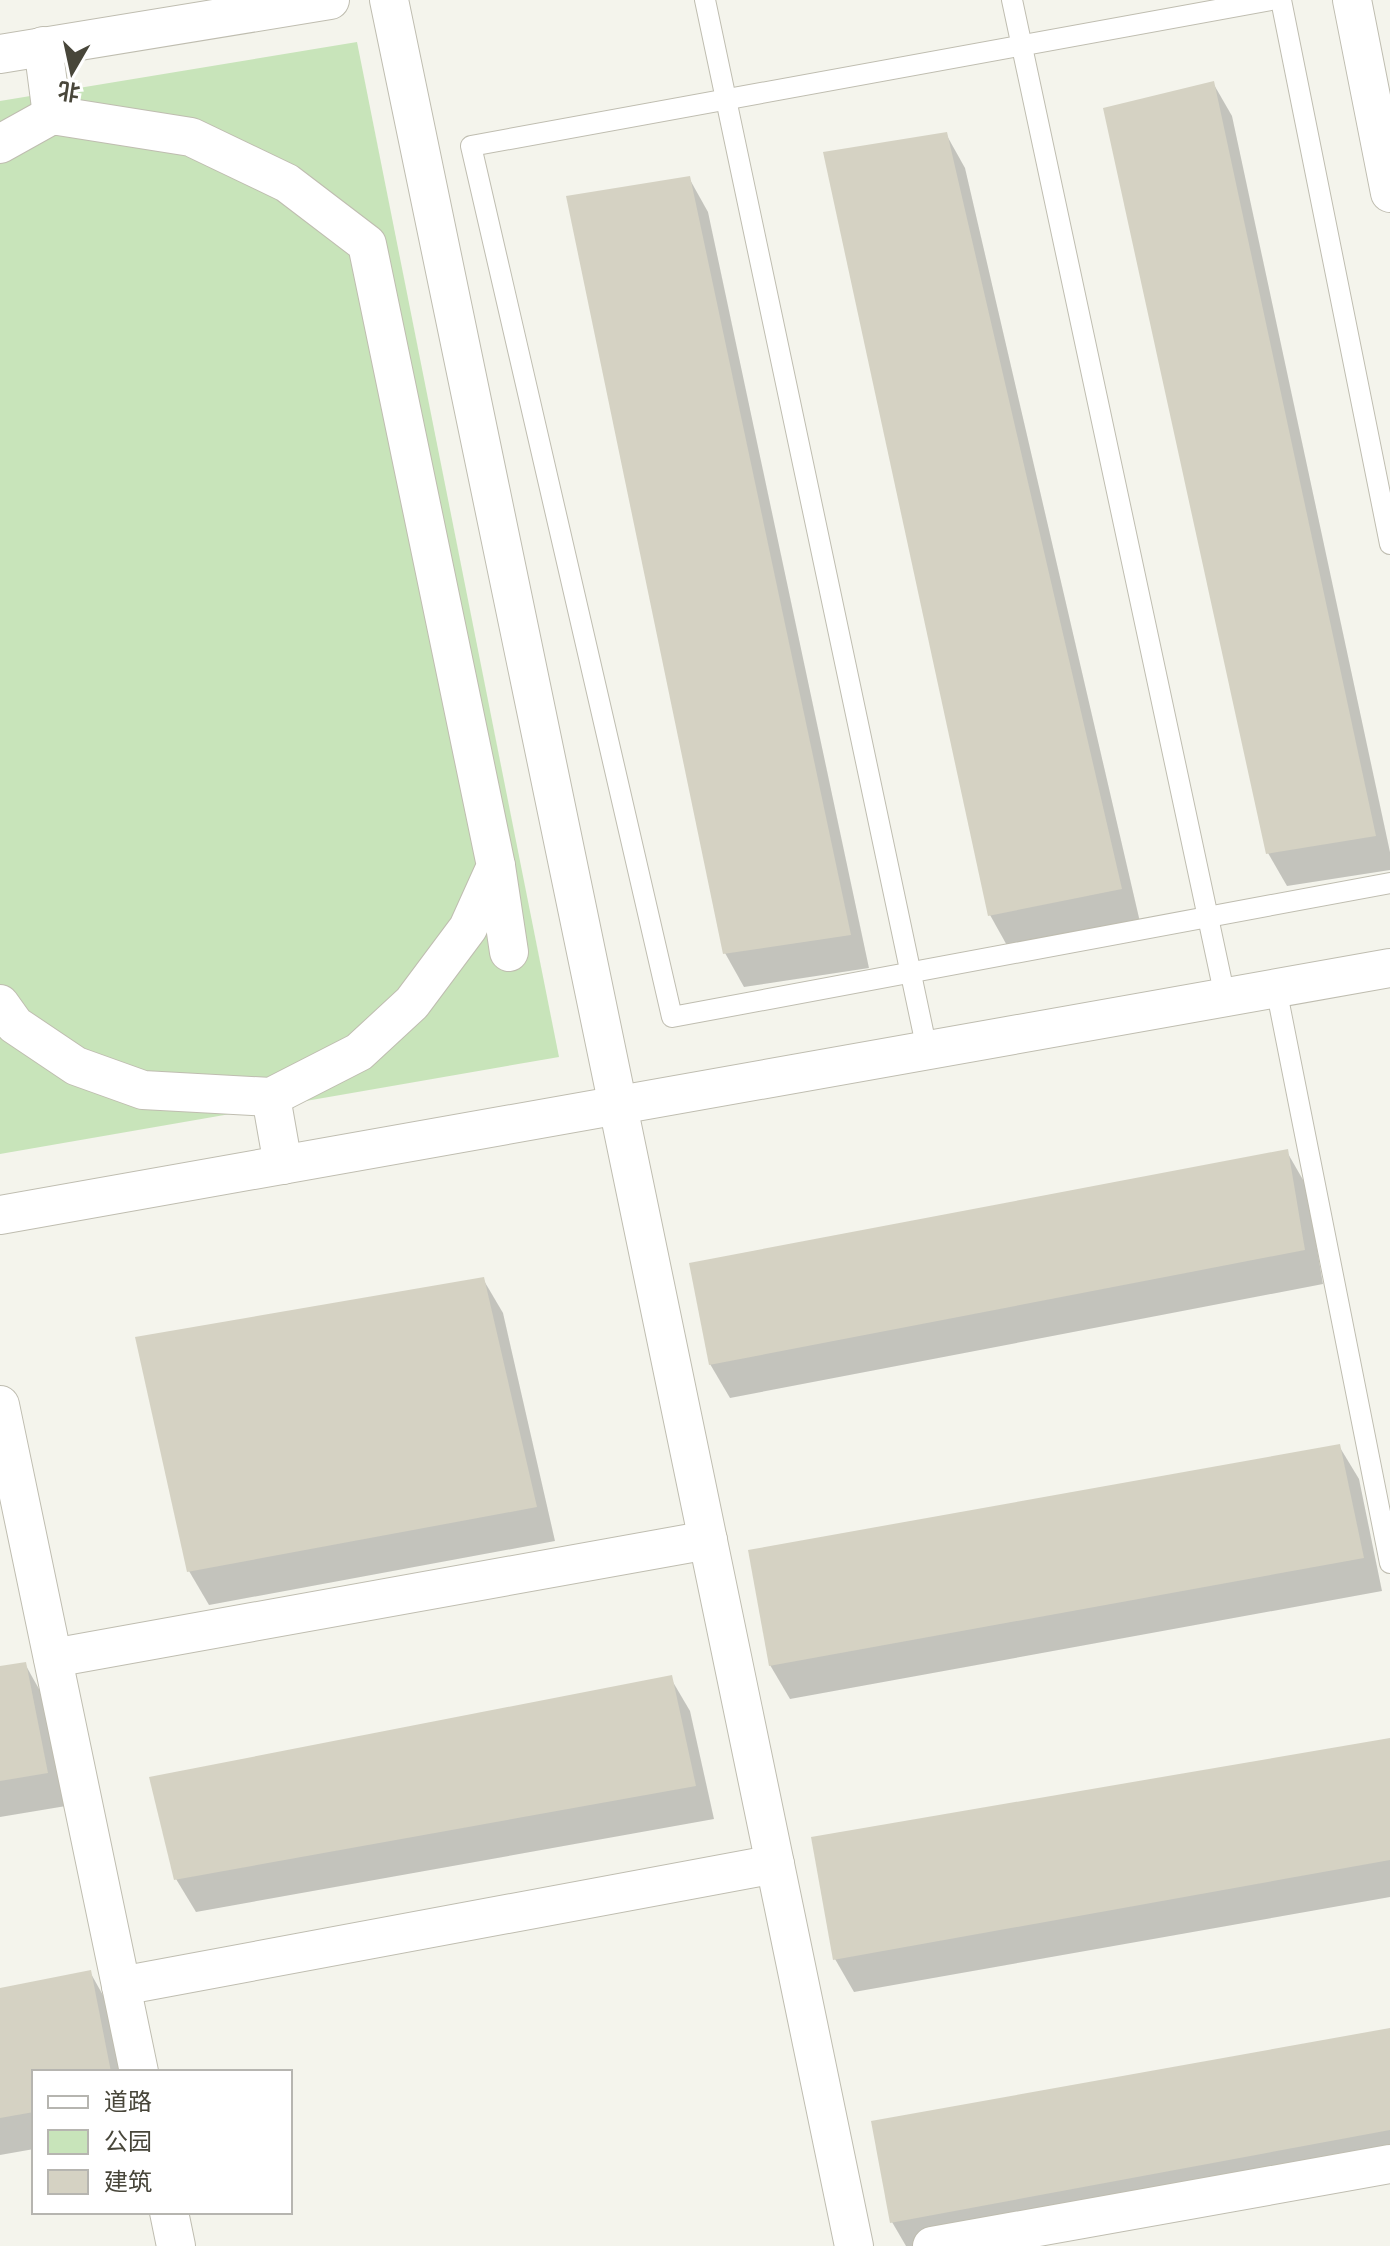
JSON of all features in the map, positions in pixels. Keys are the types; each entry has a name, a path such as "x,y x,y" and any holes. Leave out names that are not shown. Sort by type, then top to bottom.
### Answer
{"street":[{"path":"0,54 330,0"},
{"path":"389,0 854,2246"},
{"path":"1352,0 1390,193"},
{"path":"43,46 52,115"},
{"path":"0,144 52,115 191,137 287,183 367,244 496,866 509,952"},
{"path":"0,1004 15,1025 76,1066 143,1090 271,1097 359,1052 412,1003 468,928 496,866"},
{"path":"0,1215 1390,968"},
{"path":"271,1097 283,1165"},
{"path":"0,1405 139,2070"},
{"path":"53,1658 708,1540"},
{"path":"121,1986 775,1864"},
{"path":"932,2246 1390,2164"},
{"path":"169,2214 176,2246"}],"lane":[{"path":"705,0 927,1050"},
{"path":"1012,0 1225,997"},
{"path":"1271,0 471,146 672,1017 1390,883"},
{"path":"1281,0 1390,544"},
{"path":"1276,988 1390,1563"}],"green space":[{"path":"357,42 559,1057 0,1154 0,101"}],"building":[{"path":"1214,81 1376,836 1266,854 1103,108"},
{"path":"947,132 1122,889 988,916 823,152"},
{"path":"690,176 851,935 723,954 566,196"},
{"path":"1288,1149 1305,1250 709,1365 689,1263"},
{"path":"484,1277 537,1507 187,1572 135,1337"},
{"path":"1340,1444 1364,1558 769,1666 748,1550"},
{"path":"26,1662 48,1773 0,1781 0,1666"},
{"path":"672,1675 696,1786 174,1880 149,1777"},
{"path":"1390,1738 1390,1860 833,1960 811,1837"},
{"path":"91,1970 111,2070 32,2070 32,2112 0,2118 0,1988"},
{"path":"1390,2028 1390,2130 890,2223 871,2121"}]}
